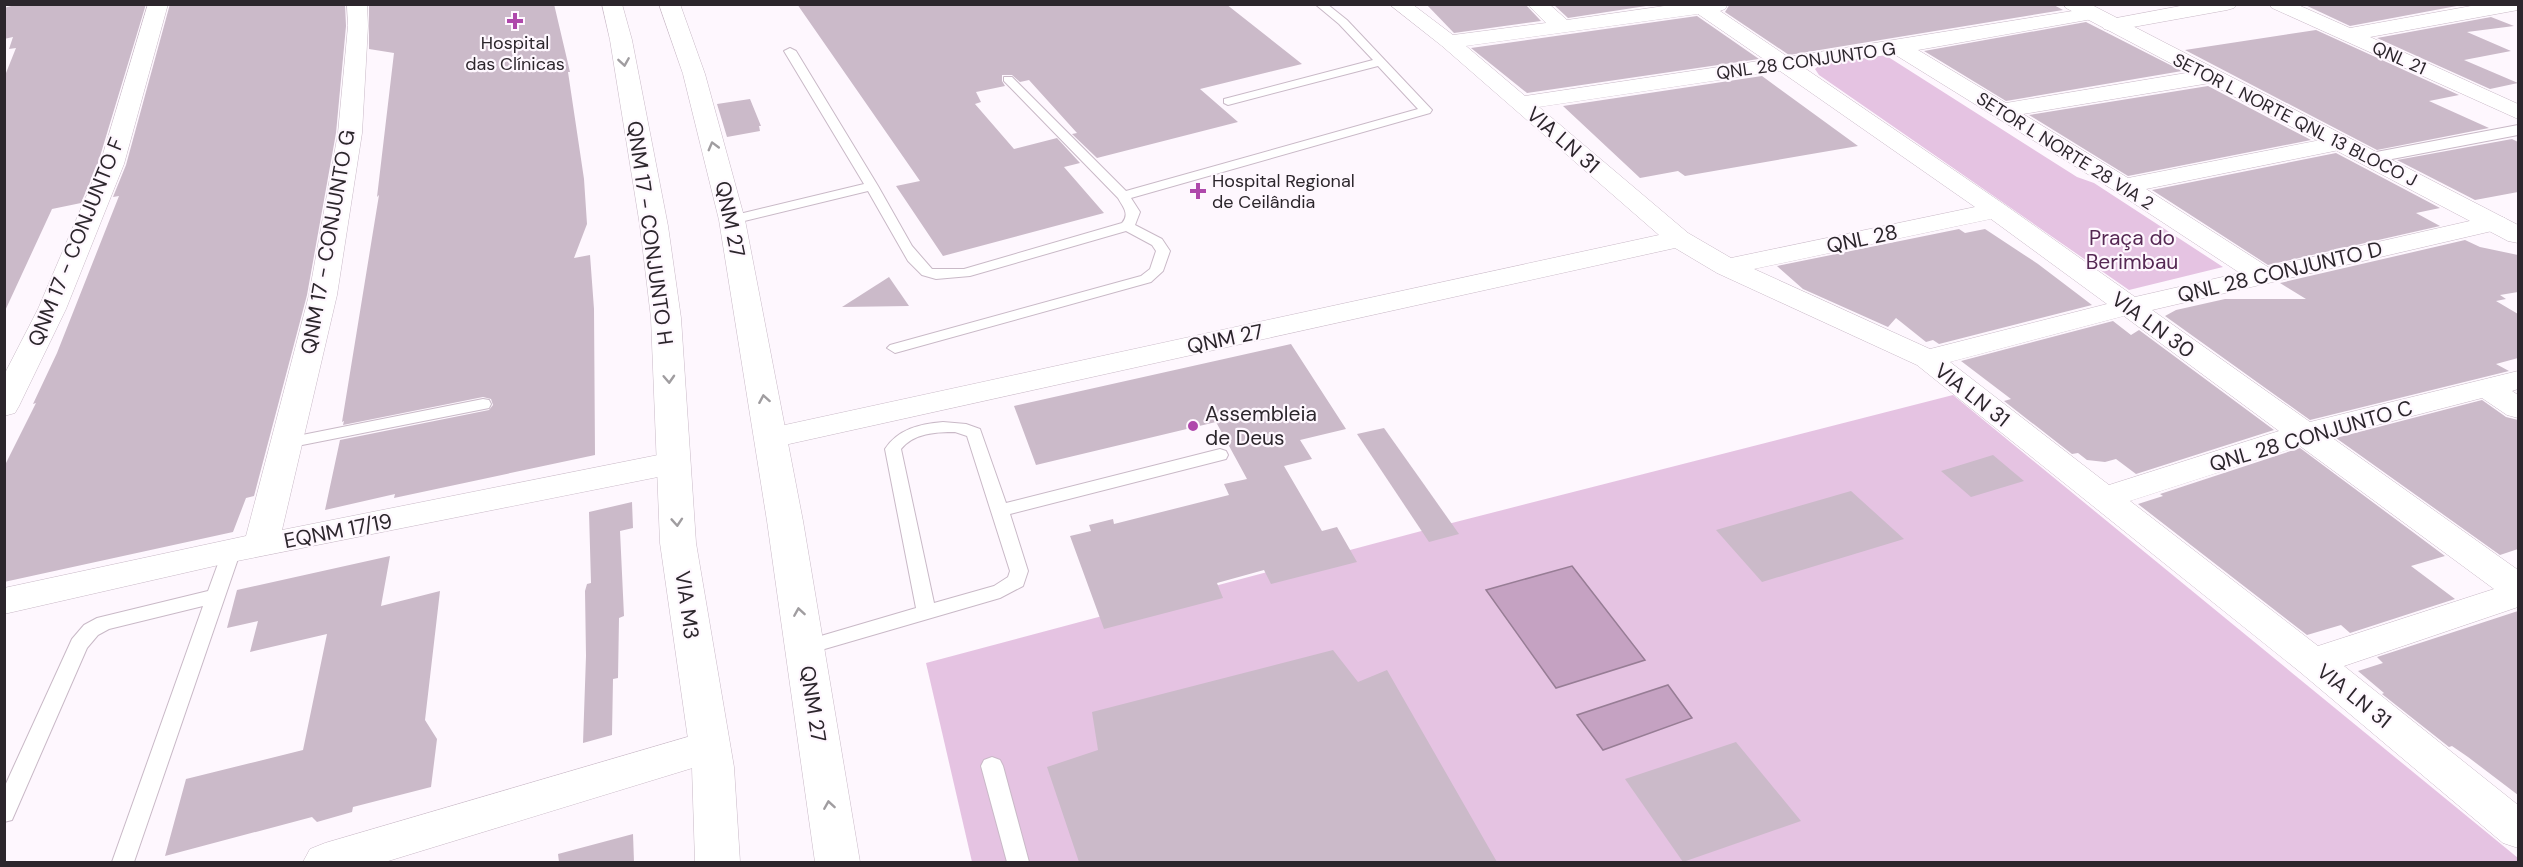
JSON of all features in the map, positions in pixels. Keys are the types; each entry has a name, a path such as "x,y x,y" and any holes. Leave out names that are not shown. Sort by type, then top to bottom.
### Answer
{"main road":[{"name":"QNM 17 - CONJUNTO H","path":"612,4 621,40 654,226 664,307 673,463"},
{"name":"QNM 27","path":"669,4 694,74 732,220 771,438 838,862"},
{"name":"SETOR L NORTE QNL 13 BLOCO J","path":"2092,14 2507,229"},
{"name":"VIA M3","path":"673,463 678,543 710,757"},
{"path":"710,757 718,862"},
{"path":"710,757 731,862"}],"street":[{"name":"QNM 17 - CONJUNTO F","path":"4,406 52,309 112,164 158,4"},
{"name":"QNM 17 - CONJUNTO G","path":"246,548 287,443 323,295 350,133 358,26 357,4"},
{"name":"VIA LN 31","path":"1399,4 1449,42 1679,239 1727,267 1927,359 2313,662 2518,830"},
{"path":"1537,4 1563,27"},
{"path":"2092,14 2227,4"},
{"name":"QNL 21","path":"2279,4 2513,105"},
{"path":"2348,35 2518,4"},
{"path":"1449,42 1707,6"},
{"name":"VIA LN 30","path":"1707,6 1784,64 1996,210 2518,588"},
{"name":"QNL 28 CONJUNTO G","path":"1521,103 1898,47 2092,14"},
{"name":"SETOR L NORTE 28 VIA 2","path":"1898,47 2124,186 2262,275"},
{"path":"2001,111 2210,76"},
{"path":"2371,158 2518,130"},
{"path":"2124,186 2341,143"},
{"name":"QNL 28","path":"1727,267 1996,210"},
{"name":"QNL 28 CONJUNTO D","path":"1927,359 2262,275 2507,229"},
{"name":"QNM 27","path":"771,438 1679,239"},
{"name":"QNL 28 CONJUNTO C","path":"2104,498 2303,434 2518,380"},
{"path":"2487,388 2518,408"},
{"name":"EQNM 17/19","path":"4,601 246,548 673,463"},
{"path":"2313,662 2518,594"},
{"path":"325,862 710,757"}],"lane":[{"path":"1123,196 1426,110 1343,22 1320,4"},
{"path":"790,51 872,186 915,263 928,272 941,275 964,273 1127,226 1132,220 1133,212 1123,196 1008,79"},
{"path":"1228,101 1379,62"},
{"path":"732,220 872,186"},
{"path":"895,348 1146,279 1156,271 1163,251 1157,242 1127,226"},
{"path":"287,443 483,404"},
{"path":"804,648 1000,591 1016,581 1019,571 1016,558 974,433 955,425 906,434 896,441 893,449 926,612"},
{"path":"1000,511 1220,455"},
{"path":"123,862 216,596 246,548"},
{"path":"4,813 11,785 79,644 91,630 122,618 216,596"},
{"path":"992,766 1018,862"}],"green space":[{"name":"Praça do Berimbau","path":"1882,53 2077,177 2094,183 2223,267 2129,290 1819,75 1815,69 1821,64"},
{"path":"1953,395 2518,858 2518,862 972,862 926,663 1444,525"}],"shaded area":[{"path":"1572,566 1645,660 1556,688 1486,590"},
{"path":"1668,685 1692,718 1603,750 1577,715"}],"building":[{"path":"18,4 146,4 98,163 81,203 52,209 4,313 4,78 16,48 9,49 13,37 4,39 4,8"},
{"path":"170,4 345,4 346,26 336,133 307,295 254,496 246,498 233,532 4,582 4,467 36,403 33,404 57,353 119,196 113,197 126,165"},
{"path":"369,4 554,4 570,72 568,72 584,179 587,224 574,258 590,255 594,309 595,455 394,498 395,494 325,510 340,440 489,410 493,405 491,399 483,397 343,425 344,421 342,422 379,195 377,197 394,53 369,49"},
{"path":"797,4 1226,4 1302,64 1200,89 1238,122 1097,158 1072,134 1077,133 1029,80 1020,82 1012,75 1002,75 1005,86 976,92 981,102 975,104 1014,149 1057,138 1080,163 1064,167 1104,213 943,256 896,186 920,181"},
{"path":"1426,4 1525,4 1541,21 1454,33"},
{"path":"1553,4 1659,4 1568,18"},
{"path":"1730,4 2052,4 2063,10 1789,55 1725,12"},
{"path":"2303,4 2459,4 2462,5 2350,26"},
{"path":"1697,16 1759,59 1527,93 1471,48"},
{"path":"2491,17 2514,26 2467,32 2511,51 2464,60 2518,83 2490,89 2377,38"},
{"path":"2086,22 2182,71 2006,101 1924,51"},
{"path":"2316,30 2459,95 2429,101 2489,128 2377,150 2185,50"},
{"path":"1762,76 1858,146 1685,176 1678,171 1640,178 1563,106"},
{"path":"2208,86 2311,140 2128,176 2029,115"},
{"path":"750,99 761,126 759,126 760,131 727,137 717,104"},
{"path":"2512,139 2518,142 2518,192 2475,200 2397,160"},
{"path":"2336,153 2440,208 2416,213 2440,226 2268,265 2152,190"},
{"path":"1959,229 1965,233 1985,229 2038,264 2092,305 1939,344 1933,340 1926,342 1896,318 1888,327 1803,289 1777,266"},
{"path":"2465,240 2480,247 2518,255 2518,292 2500,295 2506,299 2496,301 2518,314 2518,358 2496,364 2509,371 2310,420 2165,316 2176,310 2225,299 2306,299 2280,283"},
{"path":"889,277 909,306 842,307"},
{"path":"2113,321 2131,335 2139,330 2274,430 2136,474 2116,459 2105,462 2087,460 2078,453 2072,454 2004,401 2011,399 1961,361"},
{"path":"1291,344 1346,429 1300,440 1312,459 1284,466 1322,531 1337,527 1357,562 1271,584 1264,570 1217,583 1223,598 1104,629 1070,536 1091,531 1089,525 1113,519 1114,524 1229,495 1224,484 1247,479 1216,422 1036,465 1014,406"},
{"path":"2482,400 2506,417 2518,420 2518,549 2500,555 2336,438"},
{"path":"1384,428 1459,534 1429,542 1357,434"},
{"path":"2300,448 2445,556 2411,566 2455,599 2350,633 2341,625 2307,635 2138,504 2163,496 2160,494"},
{"path":"1993,455 2024,481 1971,497 1941,471"},
{"path":"1851,491 1904,539 1762,582 1716,530"},
{"path":"632,502 633,528 620,531 624,616 619,618 618,678 613,679 612,735 583,743 586,656 585,591 587,584 591,583 589,512"},
{"path":"390,556 381,606 440,591 425,720 437,739 431,787 353,807 352,812 317,822 312,817 165,856 186,779 303,750 327,634 250,652 258,621 227,628 237,590"},
{"path":"2518,611 2518,795 2468,757 2452,746 2449,747 2382,694 2384,693 2358,671 2383,663 2377,657"},
{"path":"1333,650 1358,682 1387,670 1497,862 1079,862 1047,767 1098,750 1092,712"},
{"path":"1736,742 1801,821 1683,862 1625,779"},
{"path":"633,834 634,862 559,862 558,854"}],"place":[{"name":"Hospital das Clínicas","path":"515,21"},
{"name":"Hospital Regional de Ceilândia","path":"1198,191"},
{"name":"Assembleia de Deus","path":"1193,426"}]}
